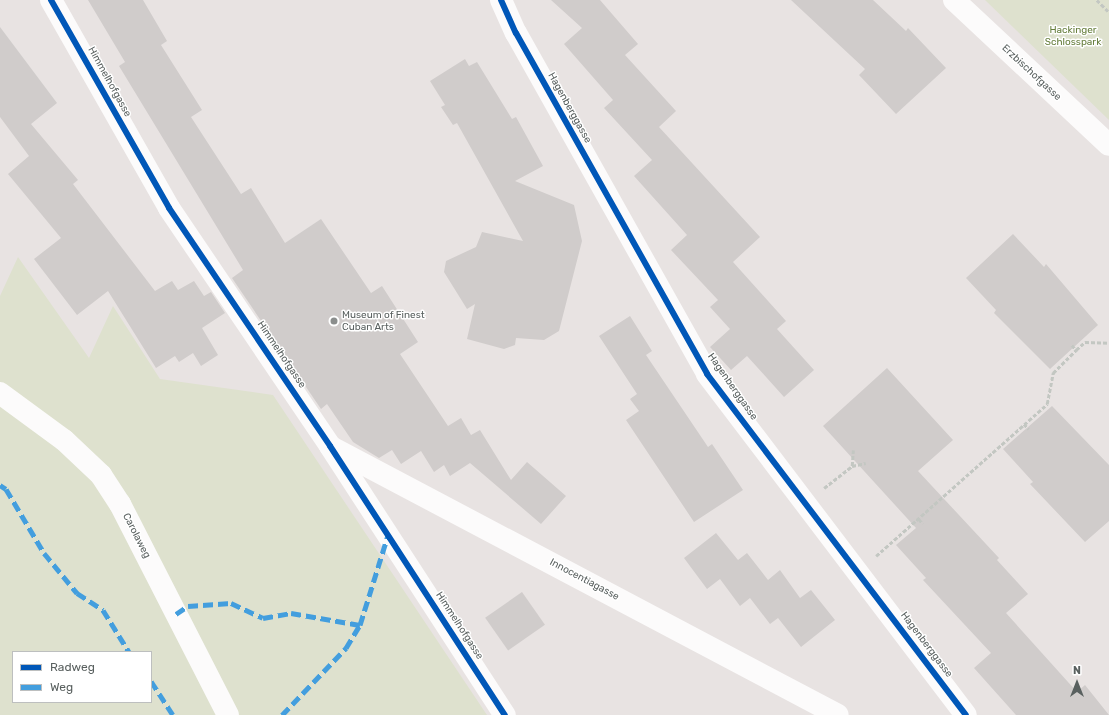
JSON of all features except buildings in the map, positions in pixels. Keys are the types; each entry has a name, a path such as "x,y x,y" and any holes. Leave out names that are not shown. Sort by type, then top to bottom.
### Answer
{"street":[{"name":"Himmelhofgasse","path":"51,0 169,208 330,446 505,715"},
{"name":"Hagenberggasse","path":"501,0 516,33 707,374 966,715"},
{"name":"Erzbischofgasse","path":"954,0 1109,145"},
{"name":"Carolaweg","path":"0,393 64,440 101,475 120,504 228,715"},
{"name":"Innocentiagasse","path":"330,446 838,715"}],"path":[{"path":"1097,0 1109,12"},
{"path":"893,541 1047,404 1053,373 1076,350 1085,342 1109,343"},
{"path":"1072,345 1076,350"},
{"path":"1024,424 1029,429"},
{"path":"852,466 853,450"},
{"path":"806,504 852,466 866,464"},
{"path":"919,519 923,524"}],"green space":[{"name":"Hackinger Schlosspark","path":"985,0 1109,0 1109,120"},
{"path":"18,257 89,358 113,306 160,379 273,395 487,715 0,715 0,296"}],"marked path":[{"path":"0,485 6,489 44,553 77,593 103,610 128,651"},
{"path":"282,715 346,648 360,625 388,535"},
{"path":"176,614 188,606 231,603 263,618 291,613 360,625"},
{"path":"152,683 173,715"}],"cycle path":[{"path":"51,0 169,208 330,446 505,715"},
{"path":"501,0 516,33 707,374 966,715"}],"place":[{"name":"Museum of Finest Cuban Arts","path":"334,321"}]}
